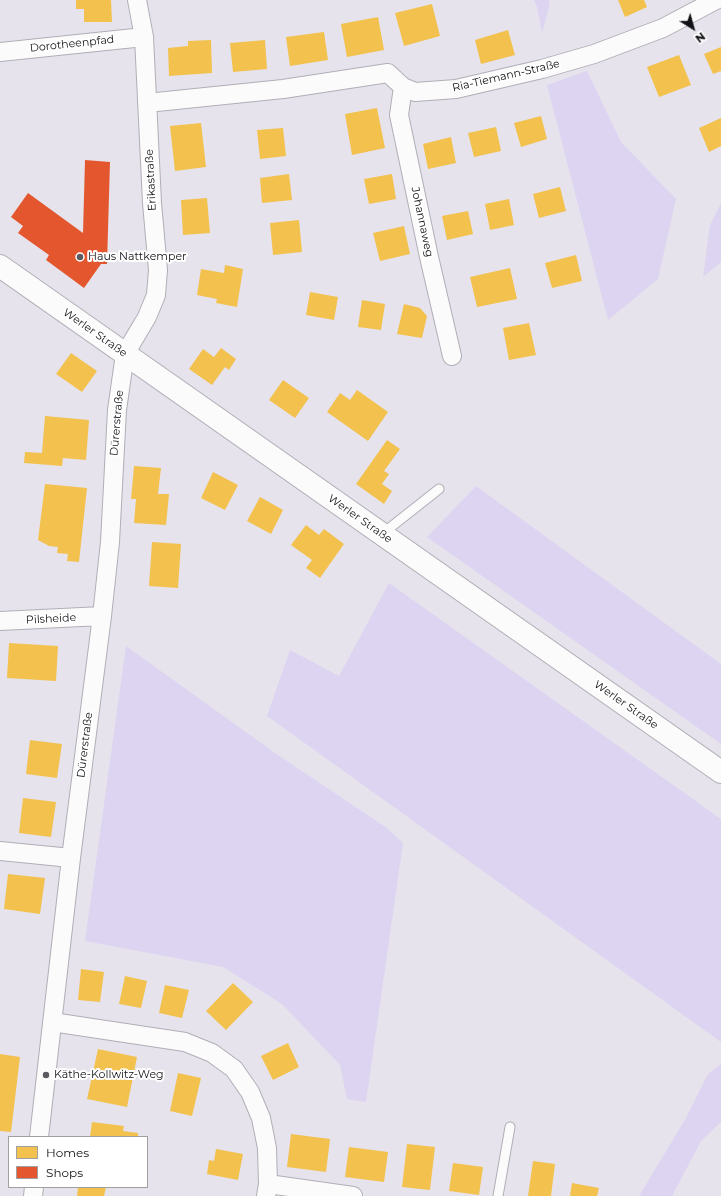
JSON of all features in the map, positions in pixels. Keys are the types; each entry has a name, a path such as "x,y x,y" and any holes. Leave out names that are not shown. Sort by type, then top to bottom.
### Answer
{"main road":[{"name":"Werler Straße","path":"0,266 721,772"}],"street":[{"name":"Erikastraße","path":"125,354 147,317 156,295 158,270 152,203 144,37 137,0"},
{"name":"Ria-Tiemann-Straße","path":"146,103 283,89 388,73 403,87 416,92 456,89 542,69 594,54 663,28 716,0"},
{"name":"Dorotheenpfad","path":"0,52 144,37"},
{"name":"Johannaweg","path":"403,87 399,115 452,356"},
{"name":"Dürerstraße","path":"40,1136 71,858 102,616 110,542 117,410 125,354"},
{"name":"Pilsheide","path":"0,621 102,616"},
{"path":"0,851 71,858"},
{"path":"52,1022 185,1042 212,1053 234,1069 250,1092 261,1118 268,1148 267,1190 353,1196"}],"lane":[{"path":"382,534 439,489"},
{"path":"498,1196 510,1127"}],"shaded area":[{"path":"534,0 549,0 550,3 542,33 537,7"},
{"path":"587,71 621,142 676,199 658,279 608,320 547,85"},
{"path":"721,203 721,262 703,277 710,225"},
{"path":"476,486 721,664 721,744 427,537"},
{"path":"389,583 721,819 721,1042 267,716 290,650 339,676"},
{"path":"126,646 275,753 387,828 403,843 366,1102 347,1099 340,1065 282,1004 223,967 85,941"},
{"path":"721,1064 721,1122 701,1141 672,1196 639,1196 686,1118 708,1074"}],"building: Homes":[{"path":"76,0 111,0 112,22 84,22 84,9 76,9"},
{"path":"618,0 644,0 647,7 625,17"},
{"path":"432,4 440,36 404,46 395,13"},
{"path":"378,17 384,50 347,57 341,24"},
{"path":"508,30 515,55 481,64 475,40"},
{"path":"324,32 328,60 290,66 286,37"},
{"path":"211,40 212,73 169,76 168,48 188,46 188,41"},
{"path":"265,40 267,69 233,72 230,43"},
{"path":"721,47 721,71 713,74 704,54"},
{"path":"679,55 691,85 659,97 647,67"},
{"path":"377,108 385,148 352,155 345,114"},
{"path":"541,116 547,139 521,147 514,123"},
{"path":"721,118 721,146 709,152 699,128"},
{"path":"201,123 206,167 175,171 170,126"},
{"path":"496,127 501,151 474,157 468,133"},
{"path":"283,128 286,156 260,159 257,130"},
{"path":"451,137 456,163 428,169 423,144"},
{"path":"289,174 292,200 262,203 260,178"},
{"path":"392,174 396,199 369,204 364,179"},
{"path":"560,187 566,211 539,218 533,194"},
{"path":"207,198 210,233 183,235 181,200"},
{"path":"509,199 514,225 490,230 485,204"},
{"path":"468,211 473,234 447,240 442,216"},
{"path":"299,220 302,252 273,255 270,223"},
{"path":"404,226 410,254 380,261 373,233"},
{"path":"576,255 582,281 552,288 545,263"},
{"path":"225,265 243,269 237,307 216,303 217,299 197,295 201,269 224,273"},
{"path":"510,268 517,299 477,307 470,277"},
{"path":"310,292 338,297 334,320 306,315"},
{"path":"362,300 385,304 381,330 358,327"},
{"path":"404,304 420,308 427,316 422,338 397,334"},
{"path":"529,323 536,355 509,360 503,328"},
{"path":"221,348 236,359 229,370 225,367 212,385 189,369 203,349 214,357"},
{"path":"71,353 97,371 82,392 56,374"},
{"path":"283,380 309,398 295,418 269,400"},
{"path":"357,390 388,412 368,441 327,412 340,393 350,400"},
{"path":"45,416 89,420 86,460 63,458 62,466 24,463 25,452 42,453"},
{"path":"387,440 400,449 384,471 389,474 382,484 392,491 384,504 356,484"},
{"path":"134,466 161,468 158,494 169,494 166,525 134,523 136,499 131,499"},
{"path":"213,472 238,485 225,510 201,498"},
{"path":"45,484 87,488 79,562 67,561 68,554 57,553 58,547 49,546 38,540"},
{"path":"260,497 283,510 271,534 247,521"},
{"path":"306,525 319,535 324,529 344,544 320,578 306,568 312,560 291,545"},
{"path":"152,542 181,544 178,588 149,586"},
{"path":"9,643 58,646 56,681 7,678"},
{"path":"30,740 62,744 57,778 26,774"},
{"path":"23,798 56,802 51,837 19,833"},
{"path":"8,874 45,878 40,914 4,909"},
{"path":"81,969 104,972 100,1002 78,1000"},
{"path":"125,976 147,981 141,1008 119,1004"},
{"path":"233,983 253,1002 226,1030 206,1011"},
{"path":"165,985 189,990 182,1018 159,1013"},
{"path":"288,1043 299,1067 273,1080 261,1056"},
{"path":"98,1049 137,1057 127,1107 87,1099"},
{"path":"0,1054 20,1057 11,1132 0,1131"},
{"path":"178,1073 201,1078 192,1116 170,1111"},
{"path":"92,1122 124,1126 123,1131 138,1133 138,1136 90,1136"},
{"path":"291,1134 330,1139 326,1172 287,1167"},
{"path":"407,1144 435,1147 430,1190 402,1187"},
{"path":"349,1147 388,1152 384,1182 345,1177"},
{"path":"216,1149 243,1154 238,1180 207,1174 209,1160 214,1161"},
{"path":"533,1161 555,1164 551,1196 528,1196"},
{"path":"453,1163 483,1167 479,1195 449,1191"},
{"path":"572,1183 599,1188 597,1196 570,1196"},
{"path":"78,1188 106,1188 104,1196 77,1196"}],"building: Shops":[{"path":"85,160 110,162 107,264 101,264 84,288 46,260 49,255 18,233 23,226 11,217 28,193 83,233"}],"place":[{"name":"Haus Nattkemper","path":"80,257"},
{"name":"Käthe-Kollwitz-Weg","path":"46,1075"}]}
